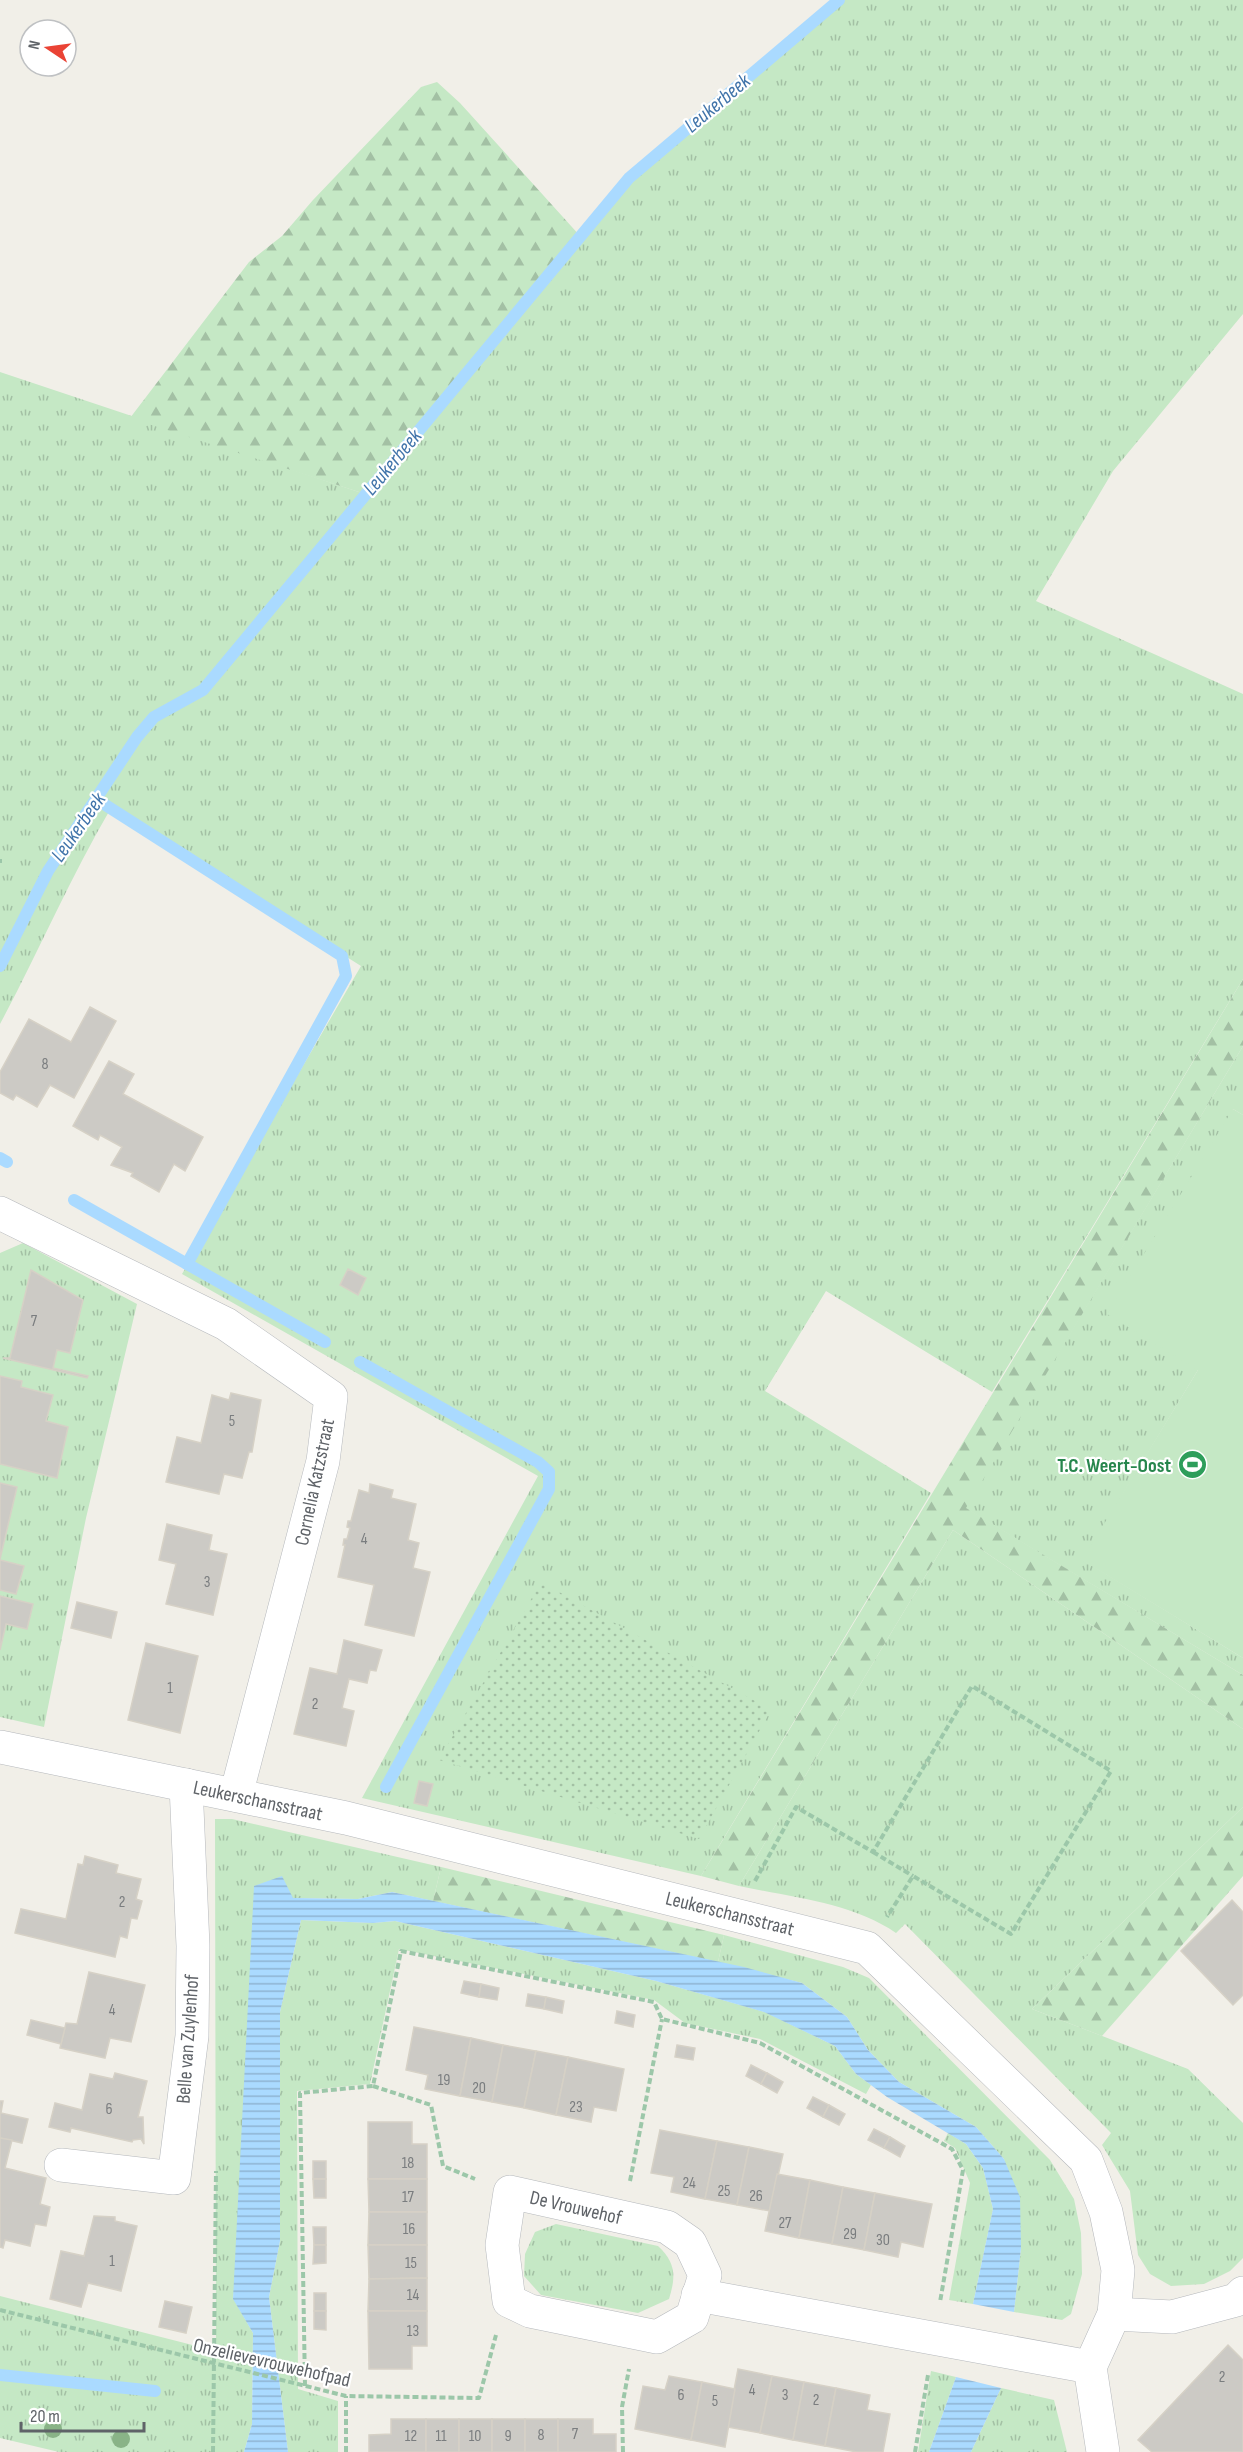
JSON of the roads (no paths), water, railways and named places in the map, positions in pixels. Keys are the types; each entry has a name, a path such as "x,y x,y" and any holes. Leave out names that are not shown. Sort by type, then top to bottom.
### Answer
{"street":[{"name":"Cornelia Katzstraat","path":"0,1213 226,1324 331,1397 323,1461 236,1795"},
{"name":"Leukerschansstraat","path":"0,1747 346,1818 867,1948 1086,2160 1106,2212 1118,2270 1114,2314"},
{"name":"Belle van Zuylenhof","path":"61,2165 174,2178 192,2036 193,1946 186,1785"},
{"name":"De Vrouwehof","path":"510,2192 667,2228 690,2243 705,2275 698,2295 692,2317 657,2337 530,2311 509,2301 502,2245 510,2192"},
{"path":"1104,2452 1090,2367 1114,2314 1172,2317 1236,2300 1243,2293"},
{"path":"698,2295 1090,2367"}],"water":[{"path":"282,1876 293,1898 358,1899 392,1892 744,1967 802,1983 847,2017 868,2050 899,2082 976,2127 1004,2159 1020,2197 1021,2248 1014,2312 973,2304 993,2209 983,2168 966,2144 887,2097 856,2074 835,2046 764,2012 656,1981 395,1921 373,1923 301,1920 280,2012 280,2241 269,2297 288,2452 244,2452 252,2424 253,2333 233,2299 254,1886"},
{"path":"956,2377 1001,2388 971,2452 929,2452"}],"waterway":[{"name":"Leukerbeek","path":"0,966 48,871 137,737 154,717 203,690 629,178 839,0"},
{"path":"96,799 342,956 346,976 187,1264"},
{"path":"0,1158 7,1162"},
{"path":"74,1200 325,1342"},
{"path":"360,1362 538,1462 549,1472 549,1489 386,1787"},
{"path":"0,2375 155,2391"}],"place":[{"name":"T.C. Weert-Oost","path":"1192,1465"}]}
